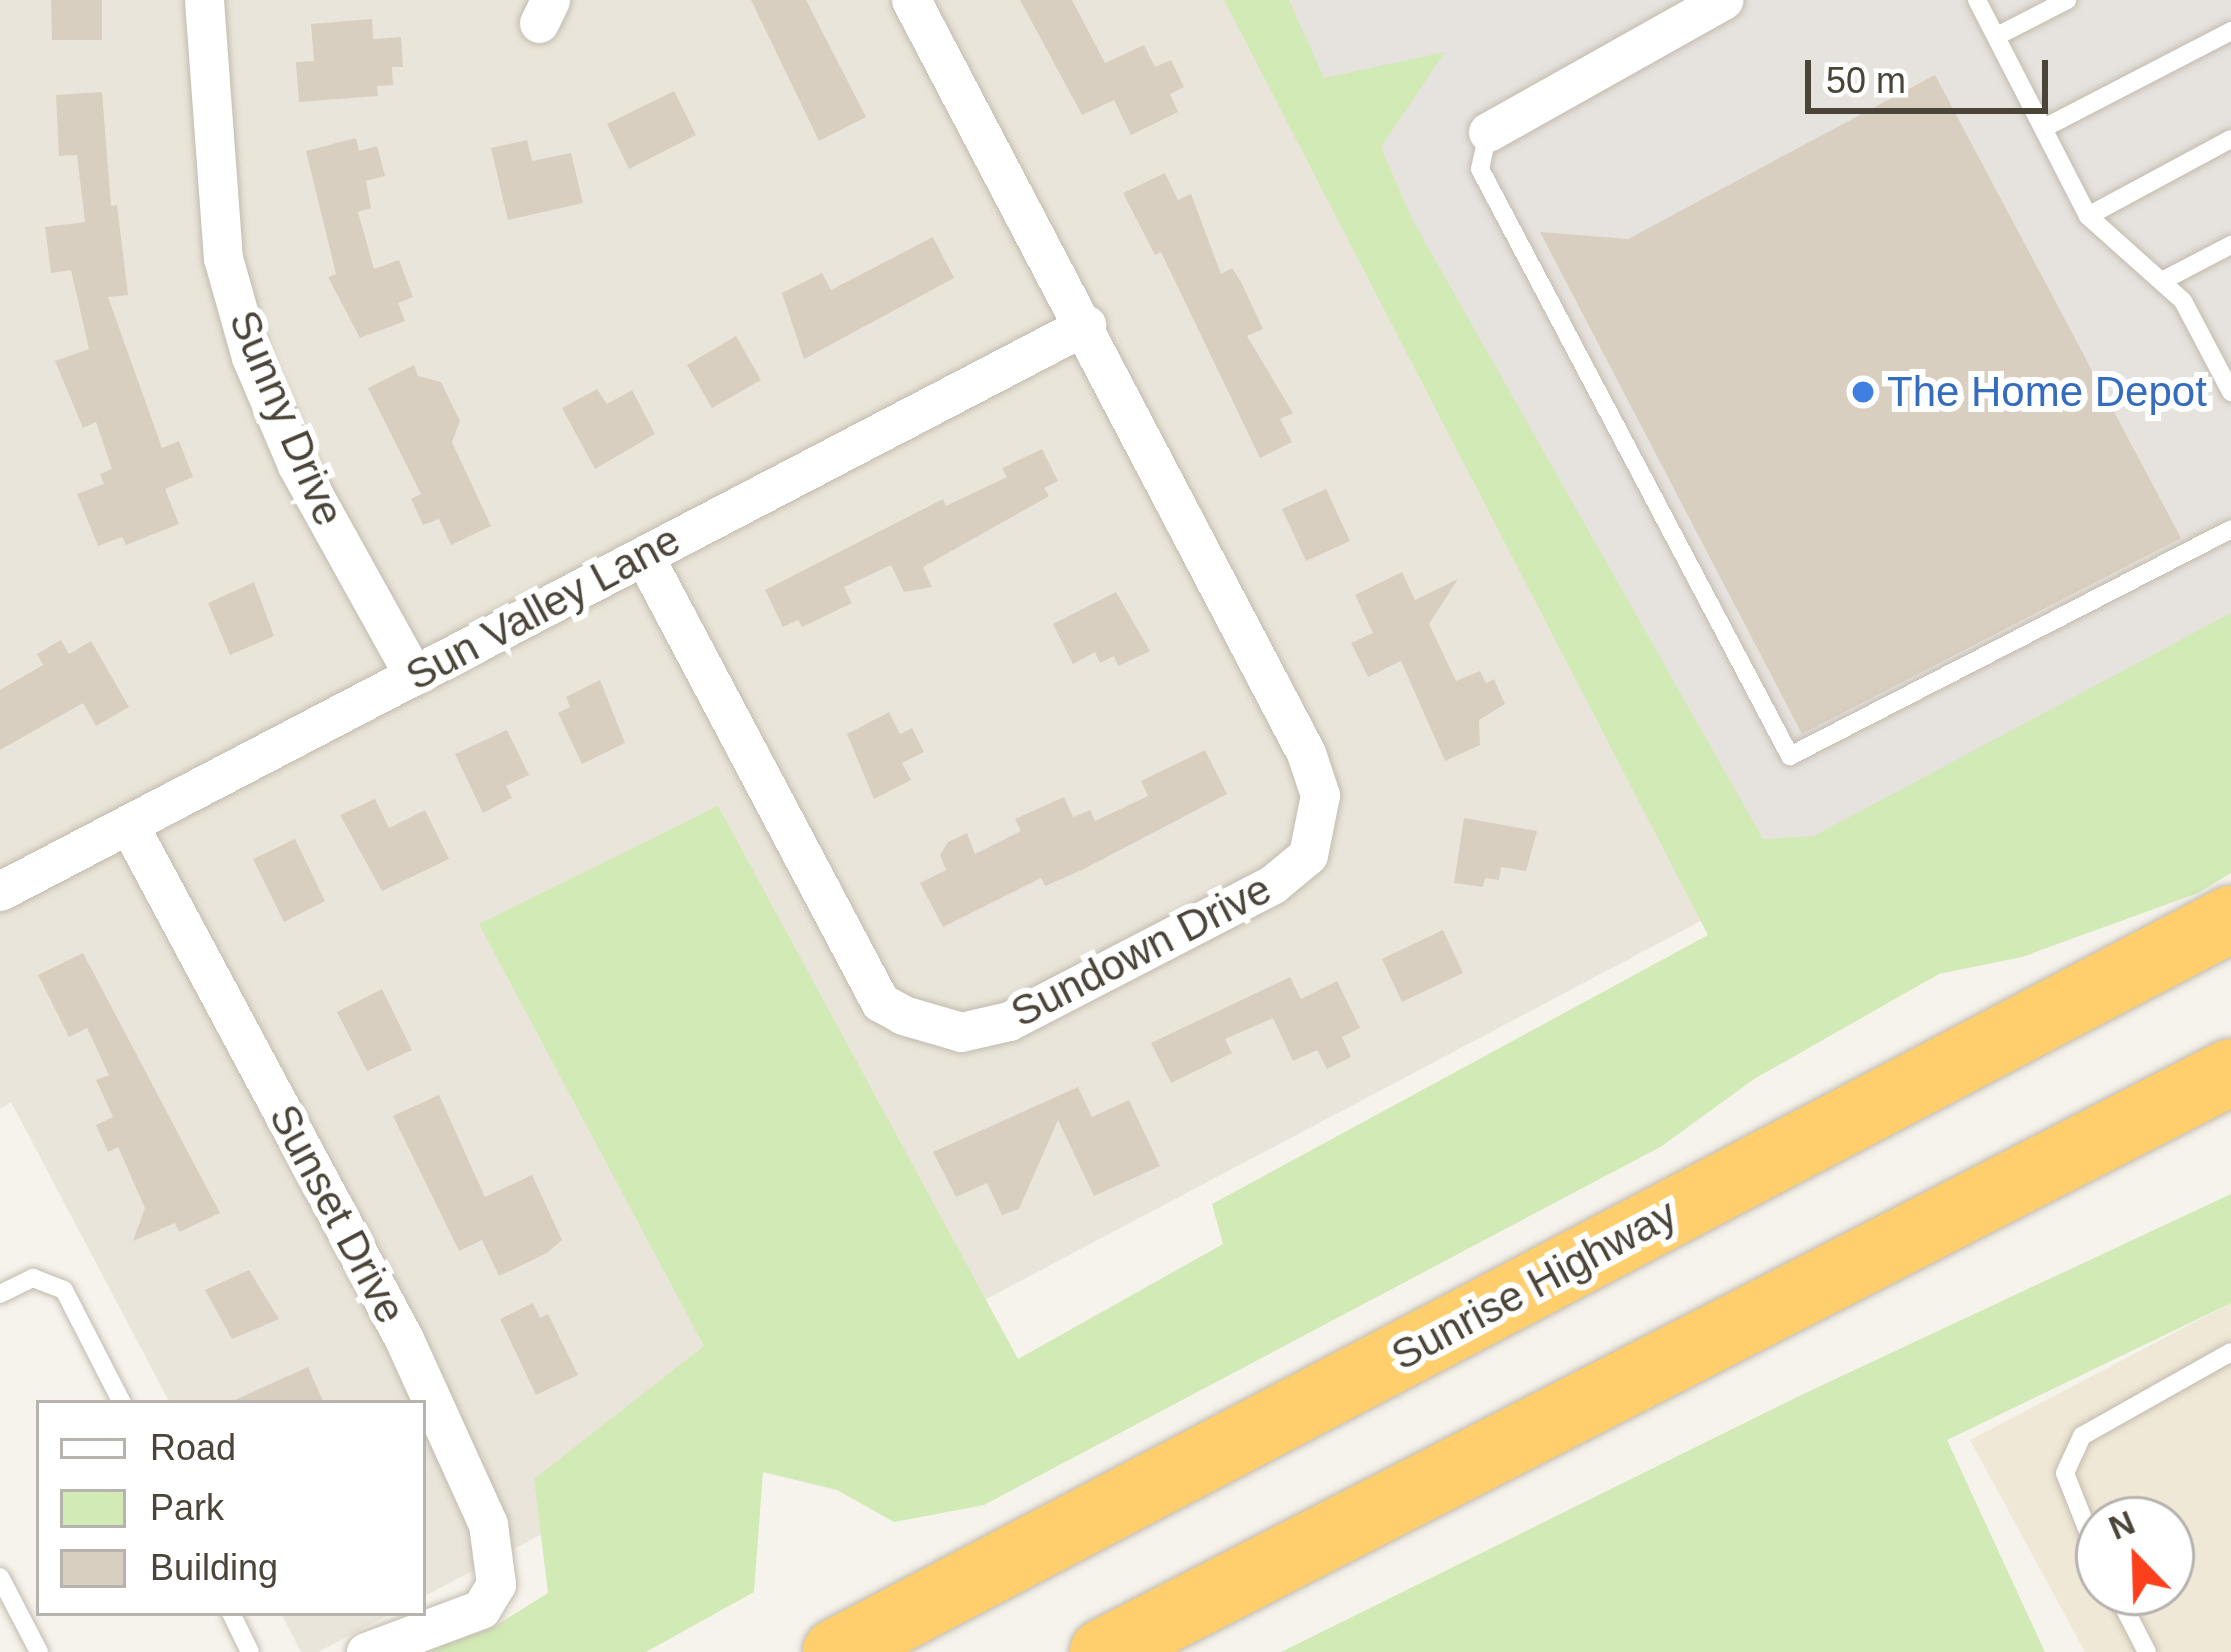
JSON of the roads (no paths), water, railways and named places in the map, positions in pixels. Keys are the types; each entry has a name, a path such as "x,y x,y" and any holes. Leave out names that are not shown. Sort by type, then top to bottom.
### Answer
{"highway":[{"name":"Sunrise Highway","path":"836,1652 2231,919"},
{"path":"1103,1652 2231,1072"},
{"path":"1634,1383 2231,1123"}],"street":[{"name":"Sunny Drive","path":"204,0 223,258 251,357 297,464 414,676"},
{"name":"Sundown Drive","path":"644,556 880,1003 961,1032 1010,1021 1292,872 1317,835 1320,795 1086,325 911,0"},
{"path":"1488,131 1723,0"},
{"name":"Sun Valley Lane","path":"0,891 131,829 1086,325"},
{"name":"Sunset Drive","path":"131,829 468,1474 495,1549 496,1584 481,1610 366,1652"}],"lane":[{"path":"1977,0 2088,216 2183,301 2231,392"},
{"path":"1997,36 2067,0"},
{"path":"2044,128 2231,31"},
{"path":"1488,131 1480,169 1790,756 2231,529"},
{"path":"2088,216 2231,139"},
{"path":"2162,281 2231,245"},
{"path":"0,1294 33,1278 64,1290 120,1400"},
{"path":"2075,1499 2065,1474 2082,1436 2231,1352"},
{"path":"0,1577 39,1652"},
{"path":"232,1616 250,1652"},
{"path":"2128,1616 2147,1652"}],"place":[{"name":"The Home Depot","path":"1863,392"}]}
